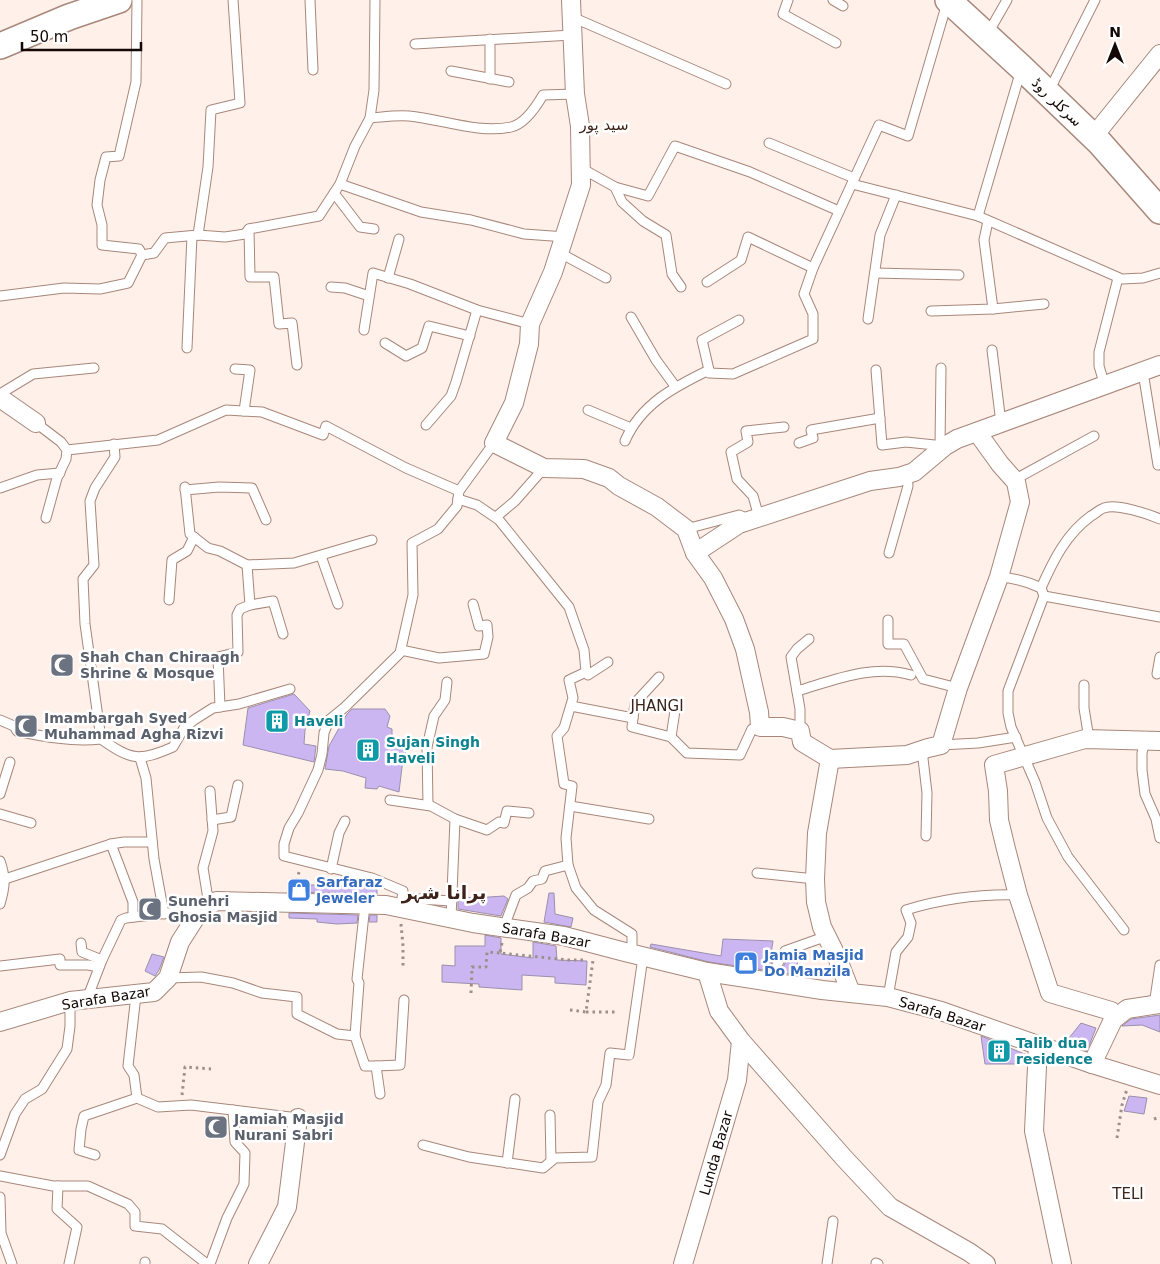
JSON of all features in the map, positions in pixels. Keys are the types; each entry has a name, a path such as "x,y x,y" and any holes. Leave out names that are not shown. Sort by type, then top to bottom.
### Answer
{"street":[{"path":"0,46 69,16 118,0"},
{"name":"سرکلر روڈ","path":"948,0 1093,137 1160,211"},
{"path":"572,17 574,94 580,126 581,185 554,272 530,324 529,344 514,404 494,443 544,468 584,469 609,478 619,486 657,507 686,529 695,554 714,578 734,619 745,649 759,712 760,727 794,728 800,731 802,742 830,759 907,755 941,746 958,688 999,577 1020,502 1018,488 1014,480 977,432"},
{"path":"1093,137 1160,54"},
{"path":"695,554 739,524 870,481 914,472 942,446 957,439 1160,365"},
{"path":"0,396 36,424"},
{"path":"1113,1020 1112,1011 1050,993 1018,895 999,820 998,791 994,765 1089,739 1152,740"},
{"path":"830,759 817,833 816,902 822,927 851,993"},
{"name":"Sarafa Bazar","path":"0,1022 78,1000 154,992 168,978 180,942 205,907 217,901 386,905 403,909 452,910 504,927 564,936 707,972 888,997 941,1011 1038,1046 1160,1086"},
{"path":"707,972 719,1011 741,1041 844,1158 890,1207 969,1252 986,1264"},
{"path":"1092,1064 1113,1020 1127,1009 1157,1004"},
{"name":"Lunda Bazar","path":"684,1264 737,1080 741,1041"},
{"path":"1038,1046 1034,1131 1062,1264"},
{"path":"258,1264 287,1207 298,1118"}],"lane":[{"path":"137,0 136,82 119,156 106,157 100,180 97,205 102,225 102,244 139,249 142,255"},
{"path":"187,348 195,236 208,167 212,110 240,103 233,0"},
{"path":"310,0 313,70"},
{"path":"142,255 154,254 165,238 225,237 245,234 249,229 319,216 340,184 355,146 370,118 374,90 375,0"},
{"path":"788,0 783,14 836,43"},
{"path":"833,0 843,6"},
{"path":"739,320 702,340 709,373 733,374 813,339 813,314 804,294 813,268 878,125 908,136 948,0"},
{"path":"987,35 1007,0"},
{"path":"1048,93 1095,0"},
{"path":"414,44 490,39 572,17 726,84"},
{"path":"490,39 490,78"},
{"path":"978,216 1022,68"},
{"path":"451,71 509,82"},
{"path":"370,118 408,116 489,129 513,127 525,119 543,95 574,94"},
{"path":"770,143 853,181 896,195 978,216 1118,278 1143,278 1160,273"},
{"path":"581,168 615,187 648,196 675,146 750,172 839,211"},
{"path":"340,184 421,212 471,220 563,245 606,278"},
{"path":"615,187 622,202 643,221 666,235 672,274 681,287"},
{"path":"334,193 360,227 374,229"},
{"path":"868,319 880,235 896,195"},
{"path":"988,221 984,240 993,309"},
{"path":"249,229 250,277 274,277 279,324 292,323 297,365"},
{"path":"707,282 741,260 748,237 813,268"},
{"path":"388,278 399,239"},
{"path":"0,296 64,288 100,289 128,283 142,255"},
{"path":"875,273 959,275"},
{"path":"364,330 373,274 410,284 477,310 530,324"},
{"path":"1105,386 1099,366 1099,352 1118,278"},
{"path":"332,287 345,288 369,296"},
{"path":"931,311 993,309 1044,304"},
{"path":"426,425 451,396 477,310"},
{"path":"631,316 656,360 675,386"},
{"path":"385,343 406,356 422,348 429,326 470,336"},
{"path":"992,350 1001,424"},
{"path":"0,396 33,374 94,368"},
{"path":"235,368 250,370 244,411"},
{"path":"876,370 882,445 906,442 942,446 941,368"},
{"path":"625,441 631,428 647,409 675,386 709,370"},
{"path":"1143,372 1158,465"},
{"path":"67,450 158,440 226,410 262,412 323,435 326,426 477,505 496,518 569,607 584,650 586,672"},
{"path":"588,410 631,428"},
{"path":"799,443 813,438 811,430 880,418"},
{"path":"36,424 61,442 67,450 66,459 46,518"},
{"path":"686,529 739,515 754,519 753,496 736,479 731,452 748,442 746,431 784,427"},
{"path":"1014,480 1094,436"},
{"path":"456,819 452,910 402,898 403,890 372,878 284,856 284,844 289,828 304,802 318,770 324,733 329,720 345,707 400,653 413,595 412,543 438,528 457,506 458,495 494,443"},
{"path":"101,740 85,624 83,579 94,565 90,502 95,488 115,457 114,444"},
{"path":"496,518 515,501 544,468"},
{"path":"0,488 37,475 60,473"},
{"path":"889,554 908,486 907,474"},
{"path":"266,520 252,488 185,489 190,534 208,548 220,551 247,565 294,563 372,540"},
{"path":"1124,930 1068,857 1047,818 1008,713 1008,691 1051,565 1065,541 1083,522 1105,507 1146,513 1160,519"},
{"path":"169,600 172,560 187,551 194,537"},
{"path":"321,556 338,604"},
{"path":"247,565 250,605"},
{"path":"999,577 1018,579 1042,592 1160,617"},
{"path":"220,707 218,658 238,652 237,615 240,609 250,605 273,601 283,634"},
{"path":"401,650 439,658 484,654 488,637 487,625 479,626 474,604"},
{"path":"888,620 888,644 904,644 923,679 958,688"},
{"path":"800,731 800,709 791,658 796,649 809,639"},
{"path":"1157,674 1160,657"},
{"path":"423,1144 469,1157 543,1168 555,1158 592,1157 598,1102 606,1085 610,1053 629,1055 637,955 632,934 594,910 576,888 568,865 566,838 572,786 564,784 557,736 564,728 573,698 569,680 586,672 588,675 608,662"},
{"path":"797,691 856,674 876,671 896,671 911,675"},
{"path":"659,677 635,703 632,727 671,737 687,753 740,755 752,729 760,727"},
{"path":"428,805 427,747 430,727 434,716 445,700 447,682"},
{"path":"1084,685 1084,708 1089,739"},
{"path":"0,720 14,726 17,731 47,738 83,741 101,740 119,752 140,758 174,747 184,728 214,708 239,704 290,689"},
{"path":"671,737 676,704"},
{"path":"571,706 633,718"},
{"path":"941,746 1016,737"},
{"path":"1152,740 1142,753 1142,770 1145,794 1156,819 1160,838"},
{"path":"922,750 927,792 926,836"},
{"path":"140,758 146,778 152,842 164,914"},
{"path":"0,794 10,762"},
{"path":"212,820 231,817 238,785"},
{"path":"0,1155 16,1114 25,1099 42,1089 67,1049 70,1026 78,1000 100,964 118,925 126,918 205,907 203,868 213,831 210,791"},
{"path":"390,800 428,805 456,819 487,830 498,822 504,823 507,811 529,813"},
{"path":"570,806 649,818"},
{"path":"0,814 31,823"},
{"path":"331,869 339,833 345,821"},
{"path":"5,879 111,844 152,842"},
{"path":"111,844 133,902 133,917"},
{"path":"0,861 5,879 5,887 0,904"},
{"path":"504,927 516,895 528,888 534,880 542,879 545,870 568,865"},
{"path":"757,873 815,879"},
{"path":"888,997 896,952 908,937 911,923 906,910 925,904 986,894 1018,895"},
{"path":"365,905 357,979 359,983 355,1036 365,1066 400,1065 404,1000"},
{"path":"776,983 777,965 785,952 827,936"},
{"path":"81,942 82,952 100,964"},
{"path":"0,966 60,959 60,965 100,964"},
{"path":"1157,1004 1160,965"},
{"path":"168,978 201,977 233,983 262,994 297,997 297,1014 337,1034 355,1036"},
{"path":"136,995 128,1066 134,1075 137,1098"},
{"path":"376,1066 380,1094"},
{"path":"96,1155 79,1150 84,1116 137,1098 158,1107 191,1105 298,1118"},
{"path":"507,1163 514,1099"},
{"path":"0,1176 58,1186 88,1186 128,1204 136,1212 136,1226 162,1229 209,1264 227,1218 244,1184 245,1153 235,1142 234,1110"},
{"path":"550,1115 551,1161"},
{"path":"58,1186 57,1209 76,1227 69,1264"},
{"path":"0,1197 1,1233 12,1264"},
{"path":"827,1264 833,1222"}],"path":[{"path":"292,903 302,861"},
{"path":"403,909 401,923 403,966"},
{"path":"500,953 504,927"},
{"path":"472,993 472,967 486,967 487,952 568,960 593,959 586,1012"},
{"path":"570,1010 618,1012"},
{"path":"181,1106 185,1067 212,1069"},
{"path":"1117,1138 1122,1105 1131,1077"},
{"path":"1154,1119 1160,1117"}],"building":[{"name":"Haveli","path":"294,694 310,711 305,730 304,744 316,746 314,762 243,745 248,708"},
{"name":"Sujan Singh Haveli","path":"352,709 385,709 390,716 387,727 392,729 392,737 410,740 403,759 399,792 379,786 377,789 365,788 366,778 343,771 325,769 329,746 347,714"},
{"path":"345,881 370,884 377,887 377,894 290,892 290,885 345,885"},
{"path":"549,893 554,893 555,914 573,918 571,927 544,922"},
{"path":"458,896 474,898 504,896 508,899 501,916 458,909"},
{"path":"289,913 358,915 357,923 337,924 317,922 317,919 289,918"},
{"path":"370,915 377,915 377,922 369,922"},
{"path":"485,935 501,938 501,954 533,958 533,942 556,946 557,960 587,961 586,985 555,983 555,977 522,975 522,990 479,987 479,984 442,982 442,965 455,966 455,946 485,946"},
{"name":"Jamia Masjid Do Manzila","path":"723,939 773,941 770,960 773,959 771,971 709,962 650,947 651,944 721,956"},
{"path":"798,953 797,975 783,973 783,967 789,956"},
{"path":"152,954 164,957 155,976 145,971"},
{"path":"1160,1015 1160,1032 1142,1025 1122,1026 1131,1019"},
{"path":"1081,1023 1096,1028 1087,1051 1065,1043"},
{"name":"Talib dua residence","path":"981,1036 1027,1055 1027,1062 985,1064"},
{"path":"1129,1096 1147,1098 1144,1114 1124,1111"}],"place":[{"name":"Shah Chan Chiraagh Shrine & Mosque","path":"62,665"},
{"name":"Haveli","path":"277,721"},
{"name":"Imambargah Syed Muhammad Agha Rizvi","path":"26,726"},
{"name":"Sujan Singh Haveli","path":"368,750"},
{"name":"Sarfaraz Jeweler","path":"299,890"},
{"name":"Sunehri Ghosia Masjid","path":"150,909"},
{"name":"Jamia Masjid Do Manzila","path":"746,963"},
{"name":"Talib dua residence","path":"999,1051"},
{"name":"Jamiah Masjid Nurani Sabri","path":"216,1127"}],"district":[{"name":"سید پور","path":"604,125"},
{"name":"JHANGI","path":"657,706"},
{"name":"پرانا شہر","path":"444,892"},
{"name":"TELI","path":"1128,1194"}]}
